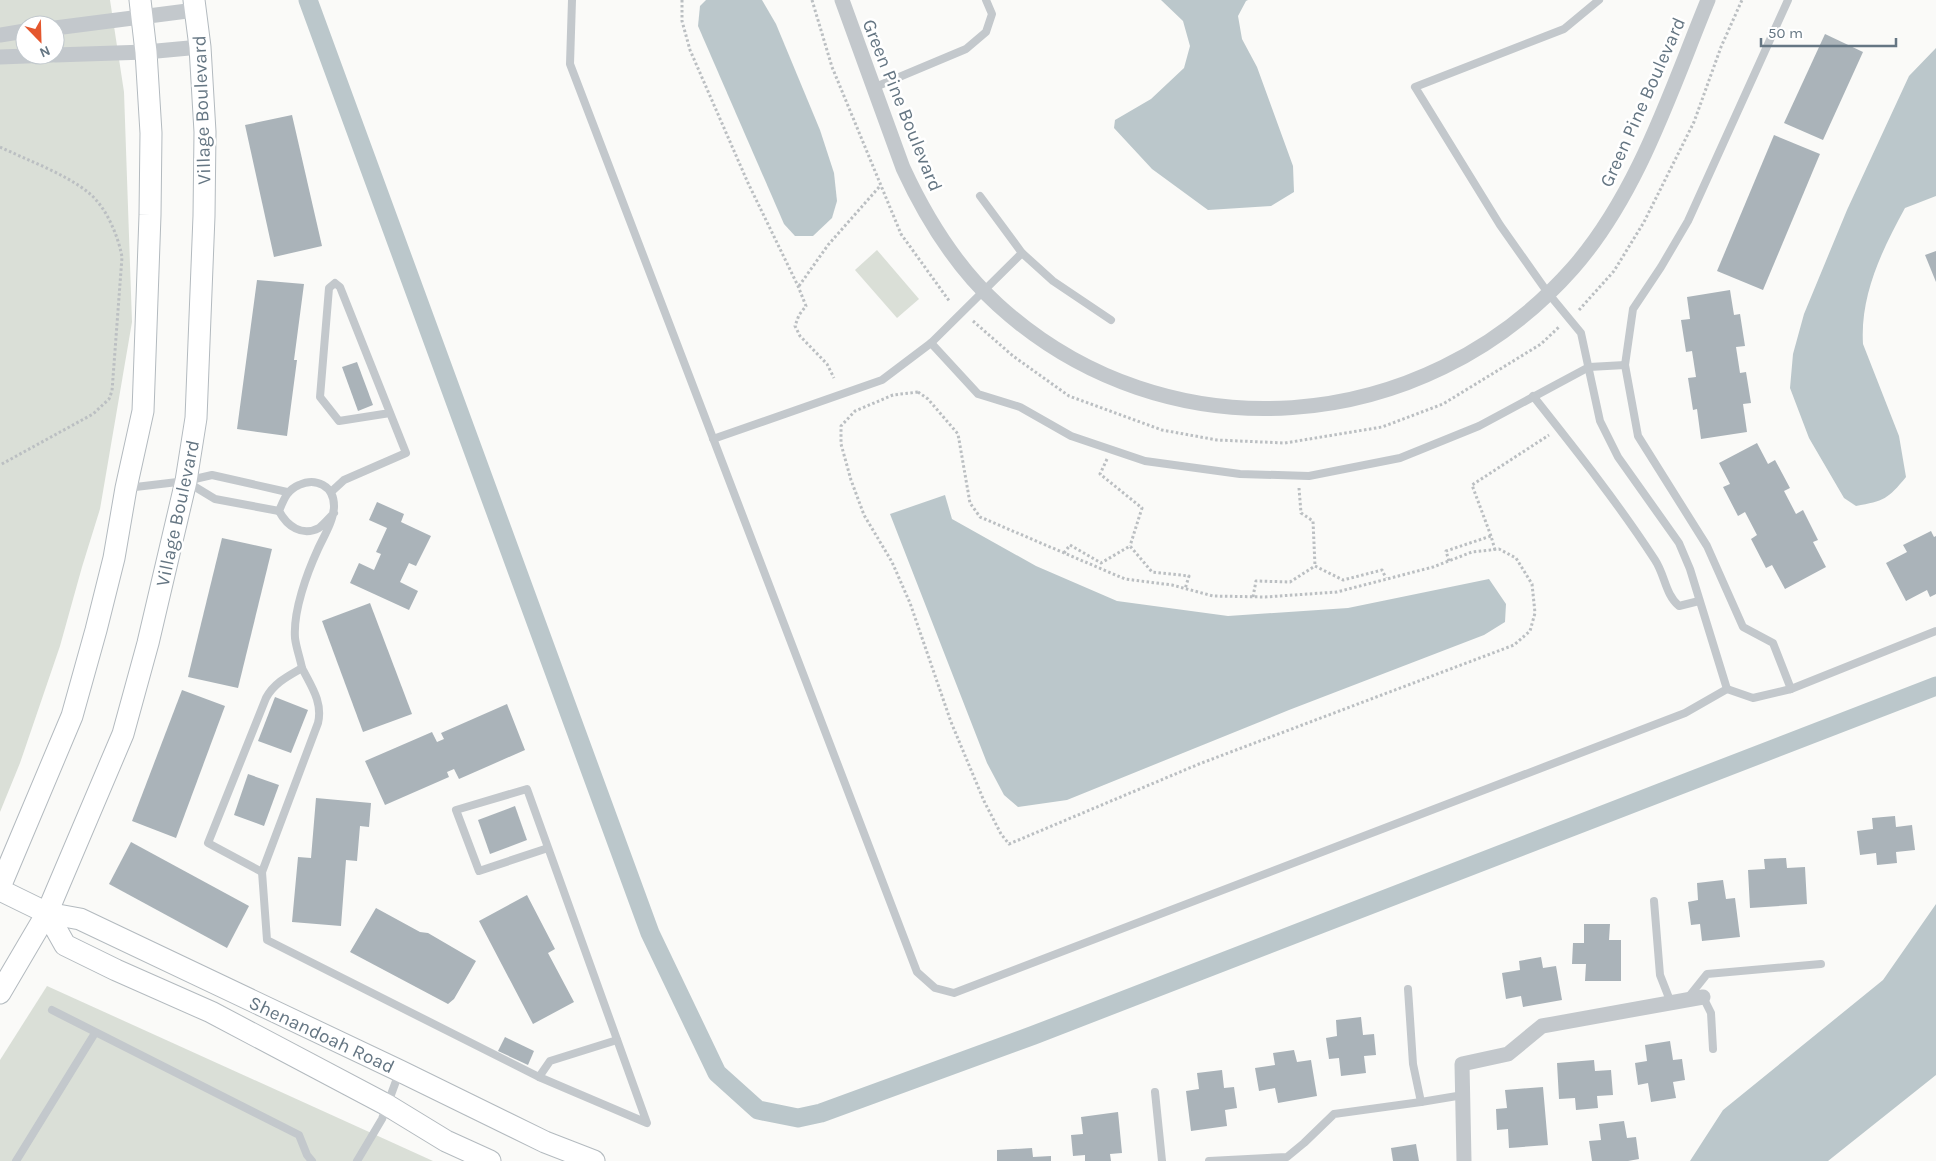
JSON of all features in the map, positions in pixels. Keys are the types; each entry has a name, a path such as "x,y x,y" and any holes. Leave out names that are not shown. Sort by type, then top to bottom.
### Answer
{"street":[{"name":"Green Pine Boulevard","path":"842,0 903,168 915,194 938,234 965,270 996,304 1032,333 1070,358 1111,378 1168,398 1213,406 1259,410 1304,408 1332,404 1350,401 1394,388 1437,370 1479,348 1505,330 1548,293 1592,245 1618,205 1640,163 1708,0"},
{"path":"65,26 141,9 195,5"},
{"name":"Village Boulevard","path":"0,993 47,913 123,734 148,644 186,481 196,418 204,216 205,132 200,47 195,5"},
{"path":"0,888 72,716 114,558 126,488 143,411 151,134 146,52 141,9"},
{"path":"0,35 15,33"},
{"path":"65,55 146,52 200,47"},
{"path":"0,57 15,56"},
{"name":"Shenandoah Road","path":"0,888 47,913 80,919 545,1142 594,1161"},
{"name":"Shenandoah Road","path":"47,913 65,945 211,1012 387,1105 446,1141 490,1161"},
{"path":"1464,1161 1462,1064 1508,1054 1542,1026 1703,997"}],"lane":[{"path":"572,0 570,64 917,972 935,988 954,993 1685,713 1726,689 1753,698 1791,688 1936,631"},
{"path":"873,88 966,49 986,32 992,14 986,0"},
{"path":"1599,0 1564,29 1416,88 1500,225 1548,293 1581,333 1600,421 1618,457 1679,543 1726,689"},
{"path":"1788,0 1688,221 1633,309 1625,365 1638,436 1707,546 1743,627 1772,642 1791,688"},
{"path":"980,196 1022,253 1054,281 1111,320"},
{"path":"714,439 882,380 931,343 1022,253"},
{"path":"332,492 344,480 406,453 340,287 334,283 329,288 320,397 339,421 390,413"},
{"path":"931,343 978,394 1020,407 1072,436 1145,461 1240,474 1298,476 1309,476 1400,458 1479,426 1589,367 1625,365"},
{"path":"1533,396 1592,470 1656,562 1671,599 1680,606 1699,601"},
{"path":"126,488 186,481 212,475 287,492"},
{"path":"186,481 215,499 279,511 289,526 303,532 318,528 334,513"},
{"path":"279,511 287,492 299,484 312,482 323,484 332,492 334,513 316,553 299,604 295,639 302,668 321,711 262,872 267,940 539,1077 647,1123 527,789 456,810 479,871 548,848"},
{"path":"262,872 208,843 270,690 302,668"},
{"path":"1654,901 1660,975 1678,1002 1707,974 1821,964"},
{"path":"1408,989 1413,1064 1421,1102"},
{"path":"1703,997 1711,1013 1713,1049"},
{"path":"52,1010 299,1135 307,1155 312,1161"},
{"path":"16,1161 95,1033"},
{"path":"539,1077 550,1061 617,1040"},
{"path":"357,1161 382,1119 400,1071"},
{"path":"1155,1092 1162,1161"},
{"path":"1209,1161 1287,1157 1304,1144 1334,1114 1463,1095"}],"path":[{"path":"682,0 682,21 690,50 752,191 806,306 799,315 796,326 800,336 827,364 834,378"},
{"path":"812,0 832,67 901,234 950,302"},
{"path":"1579,310 1614,271 1644,222 1694,122 1721,47 1742,0"},
{"path":"0,147 60,176 91,194 111,225 120,246 122,257 112,391 109,399 93,414 0,465"},
{"path":"798,286 828,245 880,186"},
{"path":"918,392 928,399 958,434 970,503 980,517 1125,579 1148,581 1213,596 1253,597 1337,592 1433,567 1472,552 1495,550 1499,549 1516,558 1532,584 1535,613 1530,631 1514,645 1199,764 1009,844 1001,834 980,792 951,722 910,603 892,562 864,515 851,480 841,444 841,426 855,411 893,395 918,392"},
{"path":"1495,550 1472,485 1559,429"},
{"path":"1064,553 1070,545 1101,563 1130,546 1142,508 1100,474 1111,449"},
{"path":"1298,476 1301,513 1313,521 1315,566"},
{"path":"1449,561 1446,551 1491,536"},
{"path":"1130,546 1152,572 1189,576 1185,589"},
{"path":"1315,566 1343,580 1382,570 1386,578"},
{"path":"1253,597 1256,581 1290,582 1315,566"}],"shaded area":[{"path":"0,0 110,0 124,92 132,322 100,509 60,646 20,763 0,812"},
{"path":"706,0 762,0 776,24 820,130 834,173 837,201 832,218 813,236 795,236 784,224 698,26 700,6"},
{"path":"1161,0 1248,0 1238,16 1242,39 1257,67 1293,166 1294,192 1271,206 1208,210 1152,169 1114,128 1115,120 1151,99 1184,68 1190,46 1183,21"},
{"path":"1936,48 1936,196 1905,208 1888,240 1874,273 1865,308 1863,326 1863,344 1899,436 1906,477 1885,498 1856,506 1844,498 1809,438 1790,388 1793,354 1804,314 1847,210 1909,76"},
{"path":"877,250 919,299 897,318 855,270"},
{"path":"945,495 952,519 1036,566 1117,601 1228,616 1348,608 1489,579 1506,604 1505,622 1484,635 1289,710 1067,800 1018,807 1004,795 987,763 890,514"},
{"path":"1936,904 1936,1075 1828,1161 1690,1161 1723,1110 1883,980"},
{"path":"47,986 433,1161 0,1161 0,1060"}],"building":[{"path":"1825,34 1863,52 1823,140 1784,123"},
{"path":"292,115 322,246 274,257 245,125"},
{"path":"1774,135 1820,154 1763,290 1717,271"},
{"path":"1936,251 1936,282 1925,255"},
{"path":"257,280 304,284 287,436 237,429"},
{"path":"1730,290 1734,315 1740,314 1745,346 1736,347 1740,373 1746,372 1751,403 1743,404 1747,432 1701,439 1697,409 1693,410 1688,378 1696,377 1692,351 1686,352 1681,320 1690,319 1687,297"},
{"path":"357,362 373,405 358,411 342,367"},
{"path":"1757,443 1768,464 1775,460 1790,488 1784,491 1796,514 1803,510 1818,540 1813,542 1826,567 1785,589 1772,565 1766,568 1751,539 1757,535 1745,512 1738,516 1723,487 1730,484 1719,463"},
{"path":"377,502 404,514 401,522 431,536 416,566 409,563 400,582 418,591 409,610 350,583 359,563 374,570 381,554 376,552 387,528 369,520"},
{"path":"1931,531 1934,537 1936,536 1936,594 1930,597 1927,590 1906,601 1886,563 1907,552 1903,545"},
{"path":"222,538 272,549 238,688 188,677"},
{"path":"370,603 412,714 363,732 322,621"},
{"path":"182,690 225,706 176,838 132,821"},
{"path":"275,697 308,710 291,753 258,741"},
{"path":"507,704 525,750 459,779 454,769 447,772 449,777 385,805 365,761 432,732 437,742 444,739 441,733"},
{"path":"248,774 279,785 264,826 234,815"},
{"path":"316,798 371,803 369,827 360,826 357,861 346,860 341,926 292,922 298,857 311,858"},
{"path":"515,806 527,840 490,854 478,820"},
{"path":"1895,816 1896,827 1912,825 1915,850 1896,852 1897,863 1877,865 1876,853 1860,855 1857,831 1873,829 1872,818"},
{"path":"131,842 249,906 227,948 109,884"},
{"path":"1786,858 1787,868 1805,867 1807,904 1750,908 1748,870 1765,869 1764,859"},
{"path":"1723,880 1726,899 1735,898 1740,937 1702,941 1700,924 1691,925 1688,902 1698,900 1697,883"},
{"path":"527,895 555,949 548,953 574,1002 533,1024 479,921"},
{"path":"376,908 420,932 428,933 476,961 454,999 448,1004 350,952"},
{"path":"1584,924 1610,924 1609,940 1621,940 1621,981 1585,981 1586,964 1572,964 1573,943 1584,943"},
{"path":"1541,957 1543,968 1556,966 1562,1000 1523,1007 1521,996 1506,999 1502,973 1520,970 1519,961"},
{"path":"1361,1017 1363,1035 1374,1034 1376,1055 1364,1056 1366,1073 1341,1076 1339,1058 1329,1059 1326,1038 1337,1036 1336,1020"},
{"path":"505,1037 534,1051 528,1065 498,1051"},
{"path":"1670,1041 1673,1060 1682,1059 1685,1080 1673,1082 1676,1098 1651,1102 1648,1083 1638,1085 1635,1063 1647,1061 1645,1045"},
{"path":"1294,1050 1297,1062 1311,1060 1317,1096 1278,1103 1275,1088 1259,1091 1255,1068 1275,1065 1273,1053"},
{"path":"1594,1060 1595,1071 1611,1070 1613,1095 1597,1096 1598,1108 1576,1110 1575,1098 1559,1099 1557,1063"},
{"path":"1222,1070 1224,1088 1234,1087 1237,1108 1225,1110 1227,1126 1191,1131 1186,1091 1199,1089 1197,1073"},
{"path":"1543,1087 1548,1145 1509,1148 1508,1129 1497,1130 1496,1109 1507,1108 1505,1090"},
{"path":"1118,1112 1122,1153 1110,1154 1111,1161 1085,1161 1085,1155 1073,1156 1071,1135 1083,1134 1081,1117"},
{"path":"1624,1121 1627,1138 1636,1137 1639,1159 1628,1161 1592,1161 1589,1141 1601,1140 1599,1124"},
{"path":"1416,1144 1419,1161 1393,1161 1391,1148"},
{"path":"1032,1148 1033,1157 1051,1156 1051,1161 997,1161 997,1150"}],"waterway":[{"path":"308,0 650,933 717,1073 758,1110 798,1118 821,1113 1034,1035 1936,686"}]}
